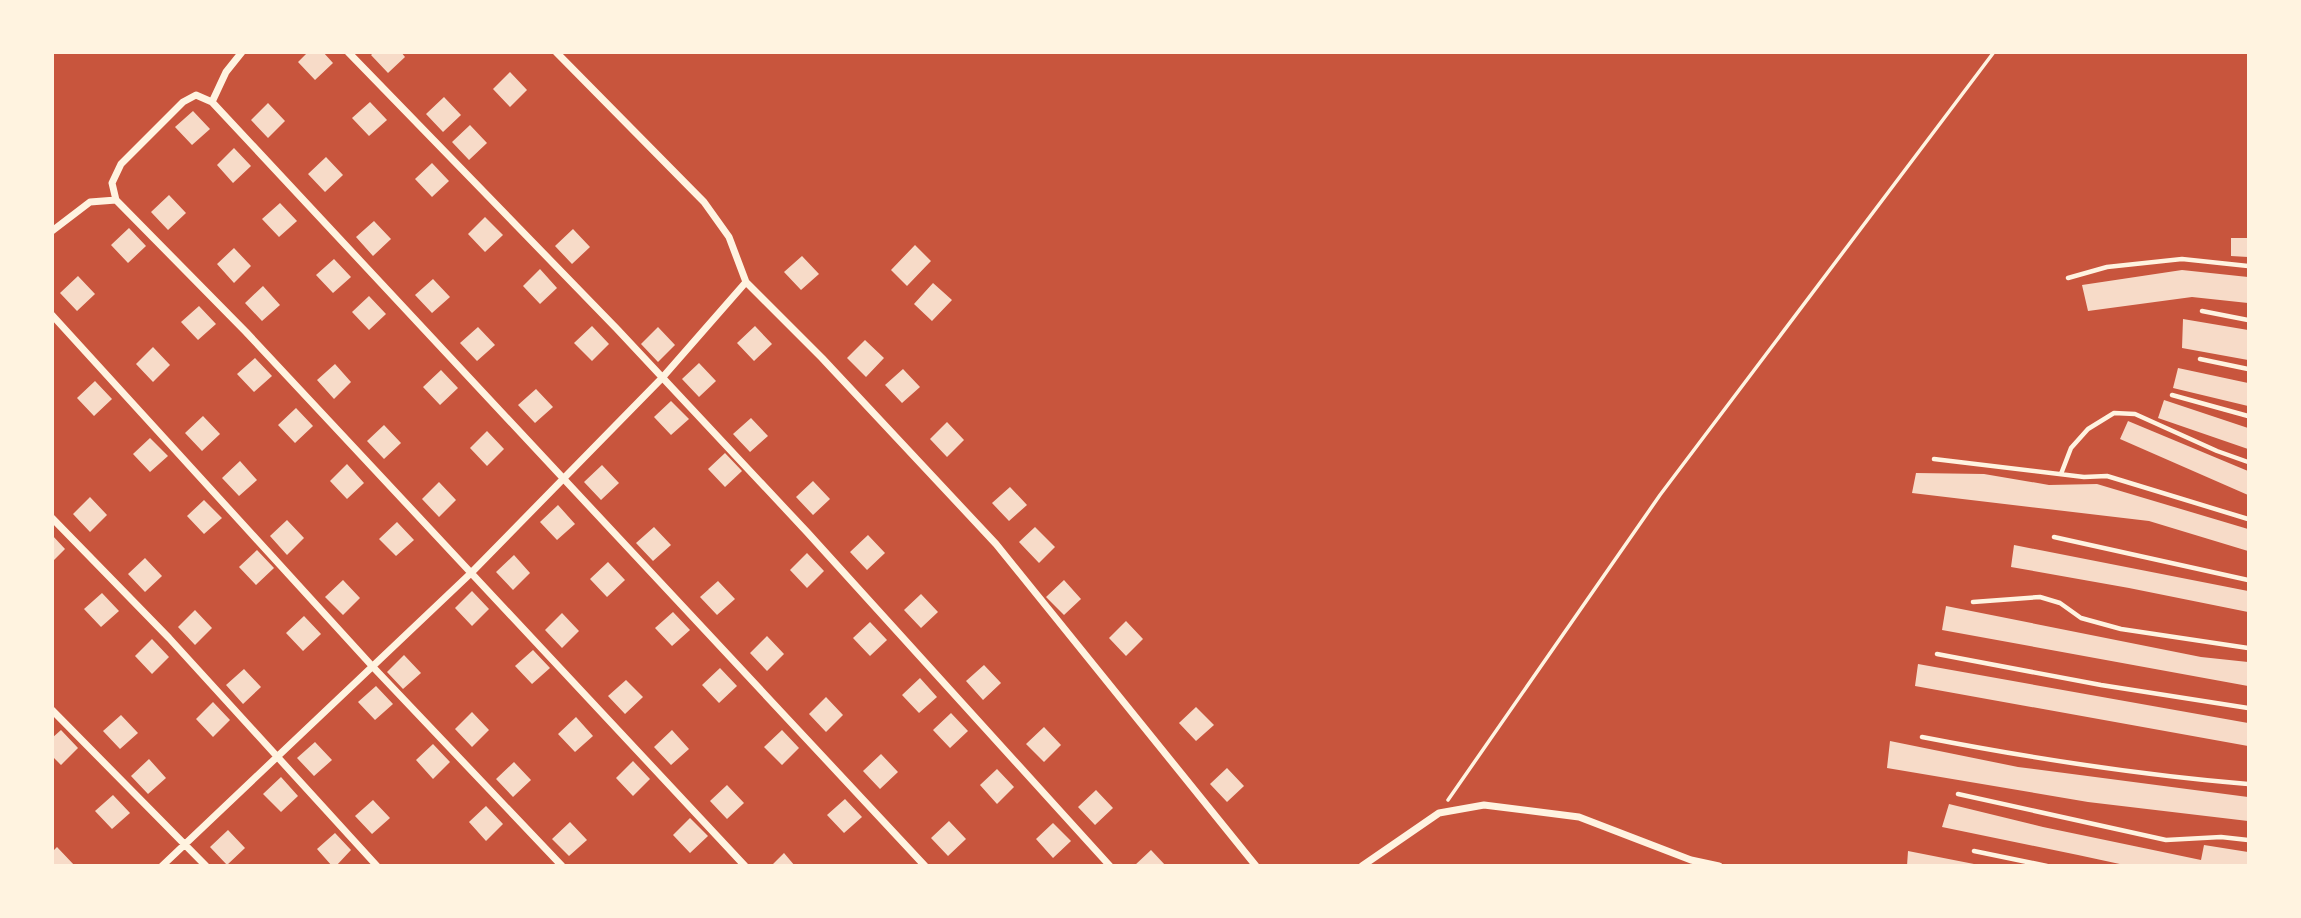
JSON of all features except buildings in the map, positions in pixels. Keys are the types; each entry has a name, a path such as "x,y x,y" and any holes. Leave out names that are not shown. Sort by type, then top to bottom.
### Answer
{"street":[{"path":"212,102 226,72 242,52"},
{"path":"348,52 807,531 1110,866"},
{"path":"556,52 705,202 729,237 746,282 822,358 996,544 1256,866"},
{"path":"745,866 246,332 116,200 112,183 121,163 183,102 196,95 212,102 925,866"},
{"path":"52,231 90,202 116,200"},
{"path":"162,866 471,573 662,378 746,282"},
{"path":"52,315 373,667 562,866"},
{"path":"52,518 278,756 377,866"},
{"path":"52,710 206,866"},
{"path":"1362,866 1438,813 1484,805 1579,817 1691,860 1719,866"}],"lane":[{"path":"2068,278 2107,267 2182,259 2249,266"},
{"path":"2202,311 2249,320"},
{"path":"2200,359 2249,369"},
{"path":"2172,395 2249,416"},
{"path":"2061,474 2071,448 2088,429 2114,413 2135,414 2217,451 2249,462"},
{"path":"1934,459 2061,474 2107,476 2249,519"},
{"path":"2054,537 2249,580"},
{"path":"1973,602 2040,597 2060,603 2081,618 2121,629 2249,648"},
{"path":"1937,654 2101,685 2249,708"},
{"path":"1922,737 2028,757 2249,784"},
{"path":"1958,794 2166,840 2221,837 2249,840"},
{"path":"1973,851 2048,866"}],"path":[{"path":"1438,813 1660,495 1994,52"}]}
